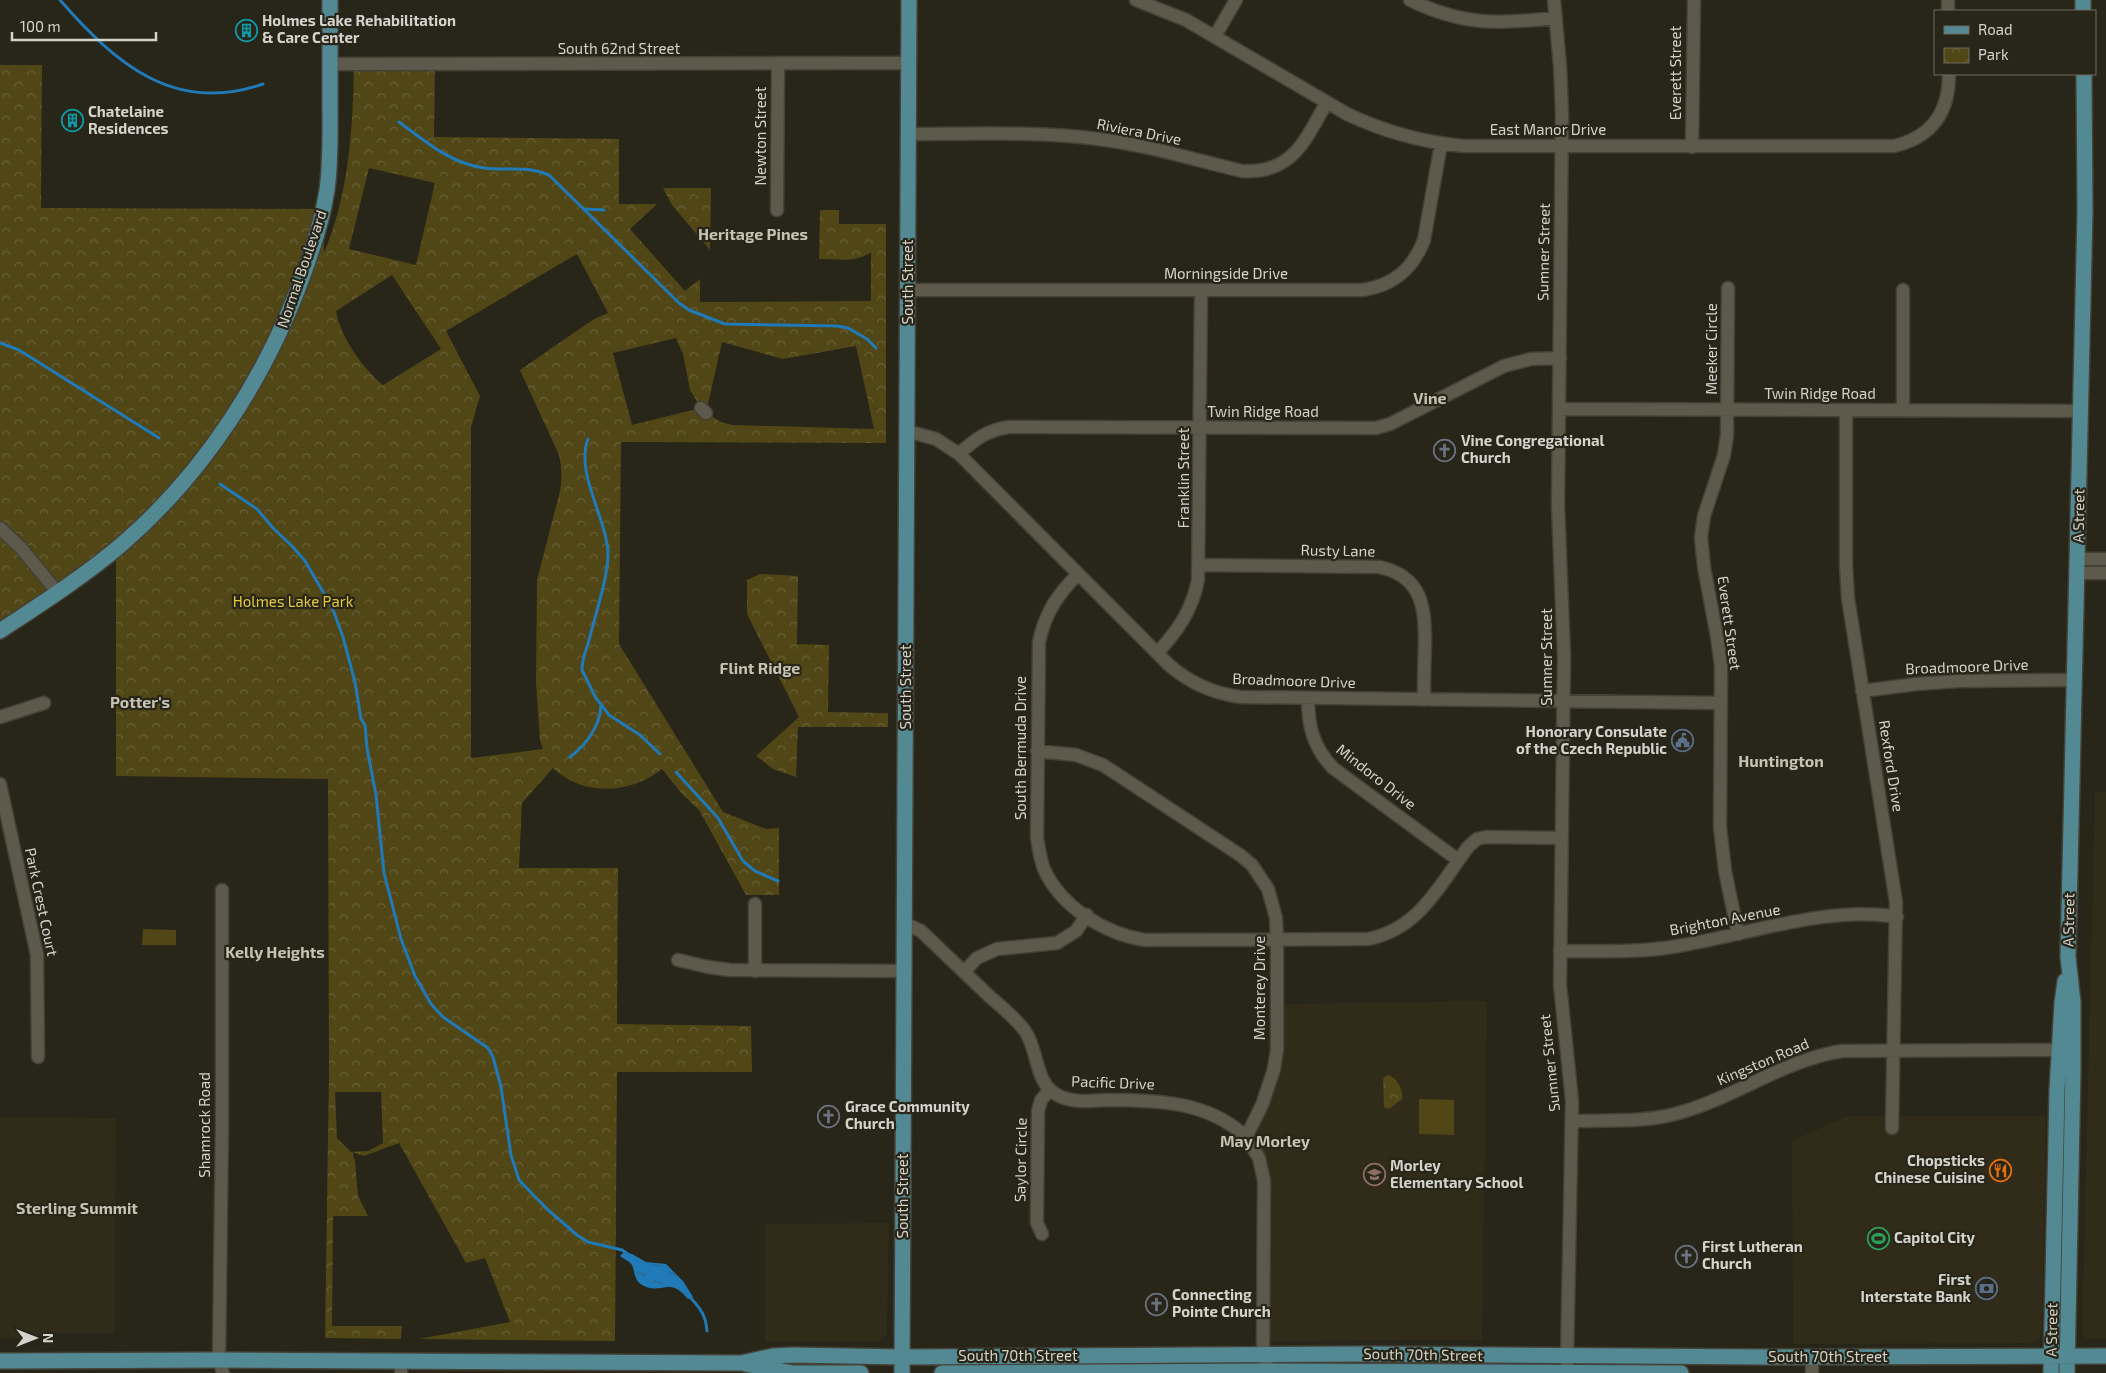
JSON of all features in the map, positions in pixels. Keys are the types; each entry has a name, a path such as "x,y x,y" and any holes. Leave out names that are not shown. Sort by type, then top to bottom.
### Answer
{"main road":[{"name":"Normal Boulevard","path":"0,631 97,565 136,532 188,477 225,428 271,351 300,285 324,203 330,163 330,0"},
{"name":"South Street","path":"902,1373 909,0"},
{"name":"A Street","path":"2051,1373 2058,1050 2068,957 2078,566 2085,212 2084,75"},
{"name":"A Street","path":"2068,957 2072,1002 2073,1071 2068,1373"},
{"name":"South 70th Street","path":"0,1361 219,1369 741,1363 793,1354 902,1357 1395,1354 1812,1357 2106,1356"},
{"name":"South 70th Street","path":"741,1363 793,1372 861,1373"},
{"name":"South 70th Street","path":"942,1373 1681,1373"}],"street":[{"name":"East Manor Drive","path":"1136,0 1186,20 1327,102 1369,124 1392,133 1441,144 1463,146 1886,147 1906,143 1919,137 1936,121 1947,99 1949,75"},
{"path":"1215,36 1236,0"},
{"path":"1410,0 1446,15 1488,23 1509,23 1556,18"},
{"name":"Sumner Street","path":"1554,0 1560,66 1562,146 1558,505 1563,605 1564,702 1560,1001 1571,1074 1572,1121 1567,1373"},
{"name":"Everett Street","path":"1692,146 1694,0"},
{"name":"Newton Street","path":"777,210 778,63"},
{"name":"South 62nd Street","path":"330,64 629,65 909,63"},
{"name":"Riviera Drive","path":"908,134 1027,134 1099,139 1242,171 1254,172 1277,166 1296,152 1327,102"},
{"name":"Morningside Drive","path":"908,290 1363,290 1375,288 1397,278 1415,259 1424,240 1441,144"},
{"name":"Meeker Circle","path":"1728,288 1728,410"},
{"name":"Franklin Street","path":"1157,653 1179,629 1188,614 1194,597 1199,566 1201,290"},
{"path":"1903,290 1903,410"},
{"name":"Twin Ridge Road","path":"959,454 983,435 1008,427 1376,428 1390,424 1504,366 1531,359 1560,358"},
{"name":"Twin Ridge Road","path":"1559,409 2081,411"},
{"name":"Everett Street","path":"1728,410 1724,455 1708,498 1701,537 1704,567 1718,637 1721,666 1720,827 1725,871 1738,934"},
{"name":"Rexford Drive","path":"1846,410 1846,565 1852,630 1897,917 1892,1128"},
{"name":"Broadmoore Drive","path":"907,431 936,438 959,454 1179,674 1211,691 1240,697 1721,703"},
{"path":"0,528 27,555 58,593"},
{"path":"2078,566 2106,559"},
{"name":"Rusty Lane","path":"1199,566 1379,567 1399,574 1413,586 1424,607 1424,700"},
{"path":"2078,566 2106,573"},
{"name":"South Bermuda Drive","path":"1078,574 1054,601 1041,630 1038,653 1037,838 1040,856 1050,881 1059,893 1087,915 1118,934 1145,940 1358,940 1380,937 1402,927 1423,909 1472,842 1486,837 1562,838"},
{"name":"Broadmoore Drive","path":"1862,691 1959,681 2074,680"},
{"name":"Mindoro Drive","path":"1308,698 1310,731 1324,759 1333,768 1458,860"},
{"path":"0,717 44,704"},
{"name":"Monterey Drive","path":"1037,751 1076,755 1104,765 1240,855 1261,876 1268,889 1276,918 1277,1049 1274,1069 1262,1105 1246,1137"},
{"name":"Park Crest Court","path":"0,785 37,955 38,1057"},
{"name":"Shamrock Road","path":"219,1369 222,890"},
{"path":"754,904 754,971"},
{"name":"Brighton Avenue","path":"1560,951 1650,950 1824,917 1881,914 1897,917"},
{"path":"964,972 977,958 997,949 1057,943 1076,931 1087,915"},
{"name":"Pacific Drive","path":"904,923 921,931 1018,1022 1035,1052 1040,1075 1050,1090 1058,1096 1078,1101 1143,1100 1186,1105 1228,1122 1246,1137"},
{"path":"678,960 708,967 754,971 904,971"},
{"name":"Kingston Road","path":"1572,1121 1639,1120 1662,1117 1702,1106 1786,1066 1808,1058 1842,1051 2058,1050"},
{"name":"Saylor Circle","path":"1042,1234 1037,1214 1038,1111 1041,1100 1050,1090"},
{"path":"1246,1137 1259,1158 1264,1181 1263,1355 1270,1372"},
{"path":"1395,1354 1395,1373"},
{"path":"1254,1372 1263,1355"},
{"path":"1812,1357 1812,1373"}],"shaded area":[{"path":"2095,792 2106,792 2106,1339 2086,1339 2082,1335"},
{"name":"Morley Elementary School","path":"1487,1001 1482,1340 1263,1341 1264,1181 1246,1137 1269,1089 1277,1004"},
{"path":"1847,1116 2046,1116 2042,1331 2039,1340 2029,1343 1793,1344 1792,1141"},
{"name":"Sterling Summit","path":"0,1117 116,1118 115,1333 48,1333 24,1338 0,1338"},
{"path":"889,1223 887,1335 879,1342 765,1342 765,1224"}],"green space":[{"name":"Holmes Lake Park","path":"354,64 435,64 434,137 619,139 619,204 657,204 630,229 685,291 700,279 700,302 871,301 871,252 860,258 853,259 819,259 820,210 839,210 839,224 886,224 886,443 621,442 619,644 723,812 766,829 779,828 779,895 746,895 699,810 682,794 662,769 636,783 607,789 592,788 578,784 553,768 522,803 519,868 618,868 617,1024 751,1026 752,1072 617,1072 615,1341 419,1339 510,1322 485,1258 466,1263 399,1143 364,1156 352,1152 355,1161 358,1196 368,1216 333,1216 332,1326 402,1326 401,1339 325,1338 329,1071 328,779 116,776 116,550 0,631 0,65 42,65 41,208 323,209 324,253 339,207 344,184 351,136","holes":["369,168 435,183 416,265 349,249","577,254 608,313 594,319 520,370 559,455 561,469 560,491 537,580 536,683 540,740 543,749 471,758 471,427 480,396 446,331","392,275 441,349 383,385 360,361 347,341 338,321 336,311","676,338 683,354 690,390 701,408 632,425 613,353","722,342 783,359 856,346 874,429 733,425 721,422 706,413","335,1092 381,1092 383,1143 368,1151 351,1152 337,1138"]},
{"path":"663,188 711,188 710,250 672,205"},
{"path":"760,574 798,576 797,644 829,645 828,712 888,713 888,727 798,727 796,777 773,769 756,756 799,717 747,614 747,580"},
{"path":"143,929 176,930 176,945 142,945"},
{"path":"1387,1075 1396,1081 1401,1088 1402,1095 1402,1099 1389,1109 1384,1107 1383,1079"},
{"path":"1419,1099 1454,1100 1454,1135 1419,1134"}],"water":[{"path":"623,1253 632,1254 646,1262 666,1264 683,1281 693,1297 688,1299 681,1292 671,1287 656,1289 644,1286 636,1278 632,1265 620,1256"}],"waterway":[{"path":"60,0 102,44 125,62 149,77 174,88 201,93 231,92 263,84"},
{"path":"399,122 439,151 460,162 493,169 533,170 549,175 679,303 689,310 725,324 837,326 848,328 867,339 876,348"},
{"path":"584,209 604,210"},
{"path":"0,343 19,350 159,438"},
{"path":"588,439 585,453 588,481 603,526 608,554 603,586 582,670 596,698 609,715 640,735 660,754"},
{"path":"220,484 257,509 293,547 305,561 332,607 343,637 355,682 361,719 365,725 367,748 376,795 384,873 401,939 415,976 431,1004 443,1017 488,1048 493,1057 501,1087 511,1155 519,1180 547,1209 577,1235 588,1242 622,1250 631,1256"},
{"path":"570,757 581,747 595,728 601,706"},
{"path":"676,772 718,818 743,861 755,871 778,881"},
{"path":"688,1295 701,1311 707,1331"}],"place":[{"name":"Holmes Lake Rehabilitation & Care Center","path":"246,30"},
{"name":"Chatelaine Residences","path":"72,121"},
{"name":"Vine Congregational Church","path":"1445,450"},
{"name":"Honorary Consulate of the Czech Republic","path":"1683,741"},
{"name":"Grace Community Church","path":"829,1116"},
{"name":"Chopsticks Chinese Cuisine","path":"2001,1170"},
{"name":"Morley Elementary School","path":"1374,1175"},
{"name":"Capitol City","path":"1878,1238"},
{"name":"First Lutheran Church","path":"1686,1256"},
{"name":"First Interstate Bank","path":"1987,1289"},
{"name":"Connecting Pointe Church","path":"1156,1304"}],"district":[{"name":"Heritage Pines","path":"753,234"},
{"name":"Vine","path":"1430,398"},
{"name":"Flint Ridge","path":"760,668"},
{"name":"Potter's","path":"140,702"},
{"name":"Huntington","path":"1781,761"},
{"name":"Kelly Heights","path":"275,952"},
{"name":"May Morley","path":"1265,1141"},
{"name":"Sterling Summit","path":"77,1208"}]}
